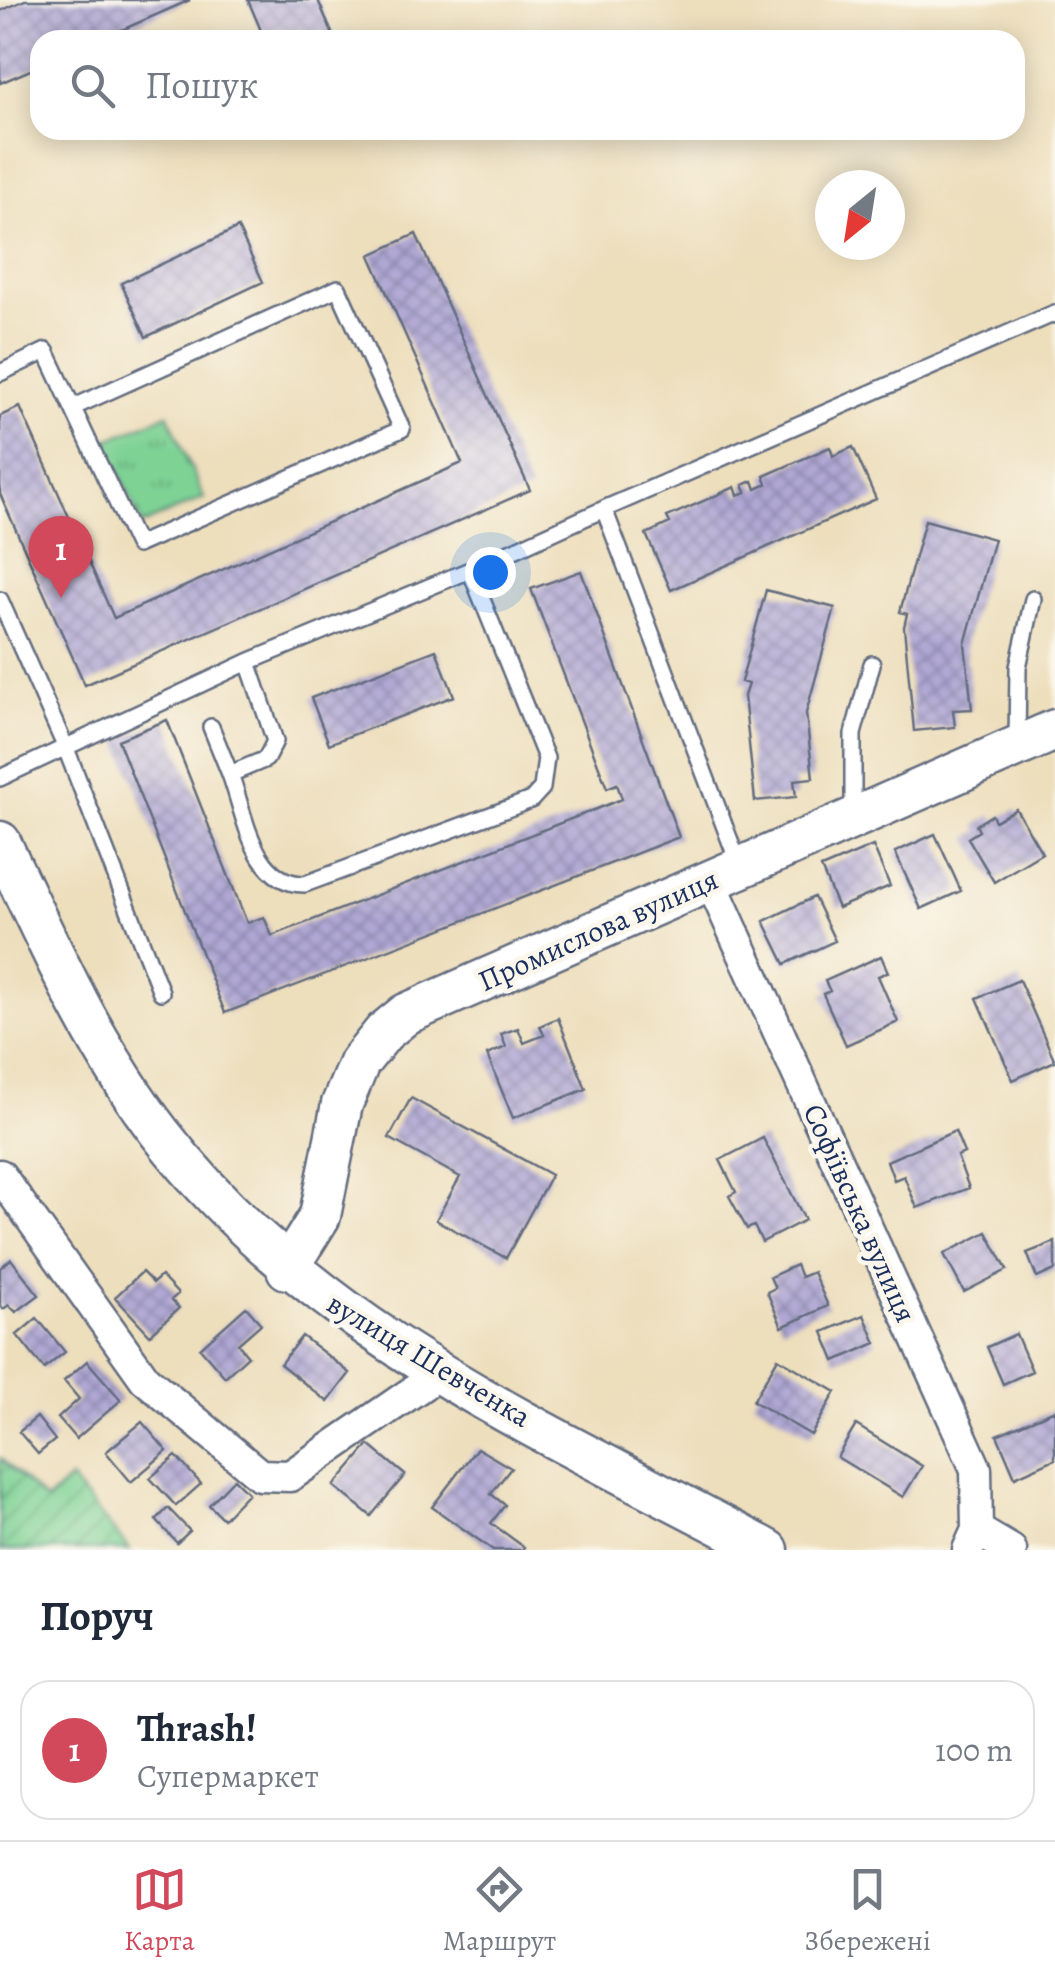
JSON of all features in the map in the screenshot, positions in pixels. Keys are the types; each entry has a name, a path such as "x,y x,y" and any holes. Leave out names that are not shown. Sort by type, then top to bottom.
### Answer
{"street":[{"name":"Промислова вулиця","path":"287,1269 320,1216 342,1104 359,1063 384,1032 406,1014 1055,730"},
{"name":"вулиця Шевченка","path":"0,842 74,999 112,1063 159,1132 218,1204 287,1269 362,1325 434,1371 768,1550"},
{"name":"Софіївська вулиця","path":"725,874 976,1470 973,1540"},
{"path":"0,1175 146,1380 260,1475 290,1476 424,1384 434,1371"},
{"path":"973,1540 1011,1550"}],"lane":[{"path":"0,373 46,352 137,545 402,429 338,288 74,407"},
{"path":"0,778 248,662 470,570 1055,313"},
{"path":"604,509 725,874"},
{"path":"210,727 265,868 290,884 306,884 531,800 542,788 546,758 470,570"},
{"path":"1017,746 1018,666 1033,599"},
{"path":"0,600 66,746 161,992"},
{"path":"230,774 266,760 275,741 248,662"},
{"path":"853,818 853,734 872,664"}],"green space":[{"path":"168,414 204,498 142,525 106,441"},
{"path":"0,1458 46,1501 70,1479 130,1550 0,1550"}],"building":[{"path":"25,0 190,0 122,30 30,30 30,70 0,83 0,11"},
{"path":"248,0 318,0 331,30 261,30"},
{"path":"238,228 263,282 146,337 121,283"},
{"path":"416,234 530,490 85,685 0,494 0,416 20,407 114,618 462,463 370,255"},
{"path":"830,447 833,456 853,447 876,499 671,590 646,534 670,523 667,517 735,487 738,495 746,492 743,485 753,481 756,489 767,484 764,476"},
{"path":"925,520 994,539 965,644 972,709 953,710 955,727 914,731 904,627 907,614 900,612"},
{"path":"581,571 679,837 225,1013 118,740 167,720 247,923 264,917 272,936 622,799 617,784 607,788 531,589"},
{"path":"766,590 835,608 806,713 813,778 794,780 796,797 755,801 744,696 748,684 741,682"},
{"path":"436,650 454,696 329,744 311,698"},
{"path":"1016,809 1042,853 994,882 968,838 979,831 976,825 992,815 995,821"},
{"path":"935,834 961,891 921,909 895,852"},
{"path":"873,846 890,886 838,908 821,868"},
{"path":"814,897 835,941 785,964 764,921"},
{"path":"881,956 888,972 878,976 898,1022 846,1045 823,994 830,991 825,981"},
{"path":"1019,980 1055,1061 1013,1080 977,998"},
{"path":"558,1018 586,1089 513,1118 487,1055 506,1047 501,1034 518,1028 524,1043 544,1035 540,1026"},
{"path":"411,1098 551,1175 506,1258 436,1220 460,1177 389,1138"},
{"path":"955,1131 964,1153 957,1156 969,1188 917,1208 904,1176 894,1180 887,1161"},
{"path":"763,1138 805,1220 762,1242 754,1226 747,1229 729,1196 736,1192 720,1160"},
{"path":"987,1232 1007,1270 964,1292 944,1254"},
{"path":"1055,1242 1055,1270 1037,1278 1027,1253"},
{"path":"11,1259 39,1295 16,1312 9,1305 3,1309 0,1305 0,1268"},
{"path":"796,1265 801,1277 813,1272 828,1306 782,1327 767,1292 775,1288 770,1277"},
{"path":"142,1272 153,1283 161,1276 178,1294 171,1300 179,1308 150,1335 115,1297"},
{"path":"246,1307 261,1324 238,1344 248,1356 225,1377 200,1348"},
{"path":"864,1315 876,1343 835,1361 823,1332"},
{"path":"37,1318 65,1352 44,1369 17,1335"},
{"path":"1016,1334 1032,1371 1003,1384 987,1347"},
{"path":"302,1336 350,1373 328,1402 280,1364"},
{"path":"778,1358 836,1392 811,1435 753,1401"},
{"path":"87,1361 121,1400 76,1439 58,1418 79,1399 64,1381"},
{"path":"1055,1410 1055,1459 1015,1477 997,1435"},
{"path":"37,1417 55,1440 38,1454 19,1432"},
{"path":"142,1422 167,1451 131,1482 106,1452"},
{"path":"856,1425 922,1466 903,1497 837,1457"},
{"path":"369,1445 405,1475 371,1516 334,1486"},
{"path":"477,1448 511,1468 491,1494 505,1505 491,1523 524,1547 522,1550 493,1550 432,1507"},
{"path":"176,1456 201,1484 176,1506 150,1478"},
{"path":"234,1479 248,1493 223,1519 209,1505"},
{"path":"168,1508 190,1531 177,1543 156,1520"}],"place":[{"name":"Thrash!","path":"61,598"}]}
